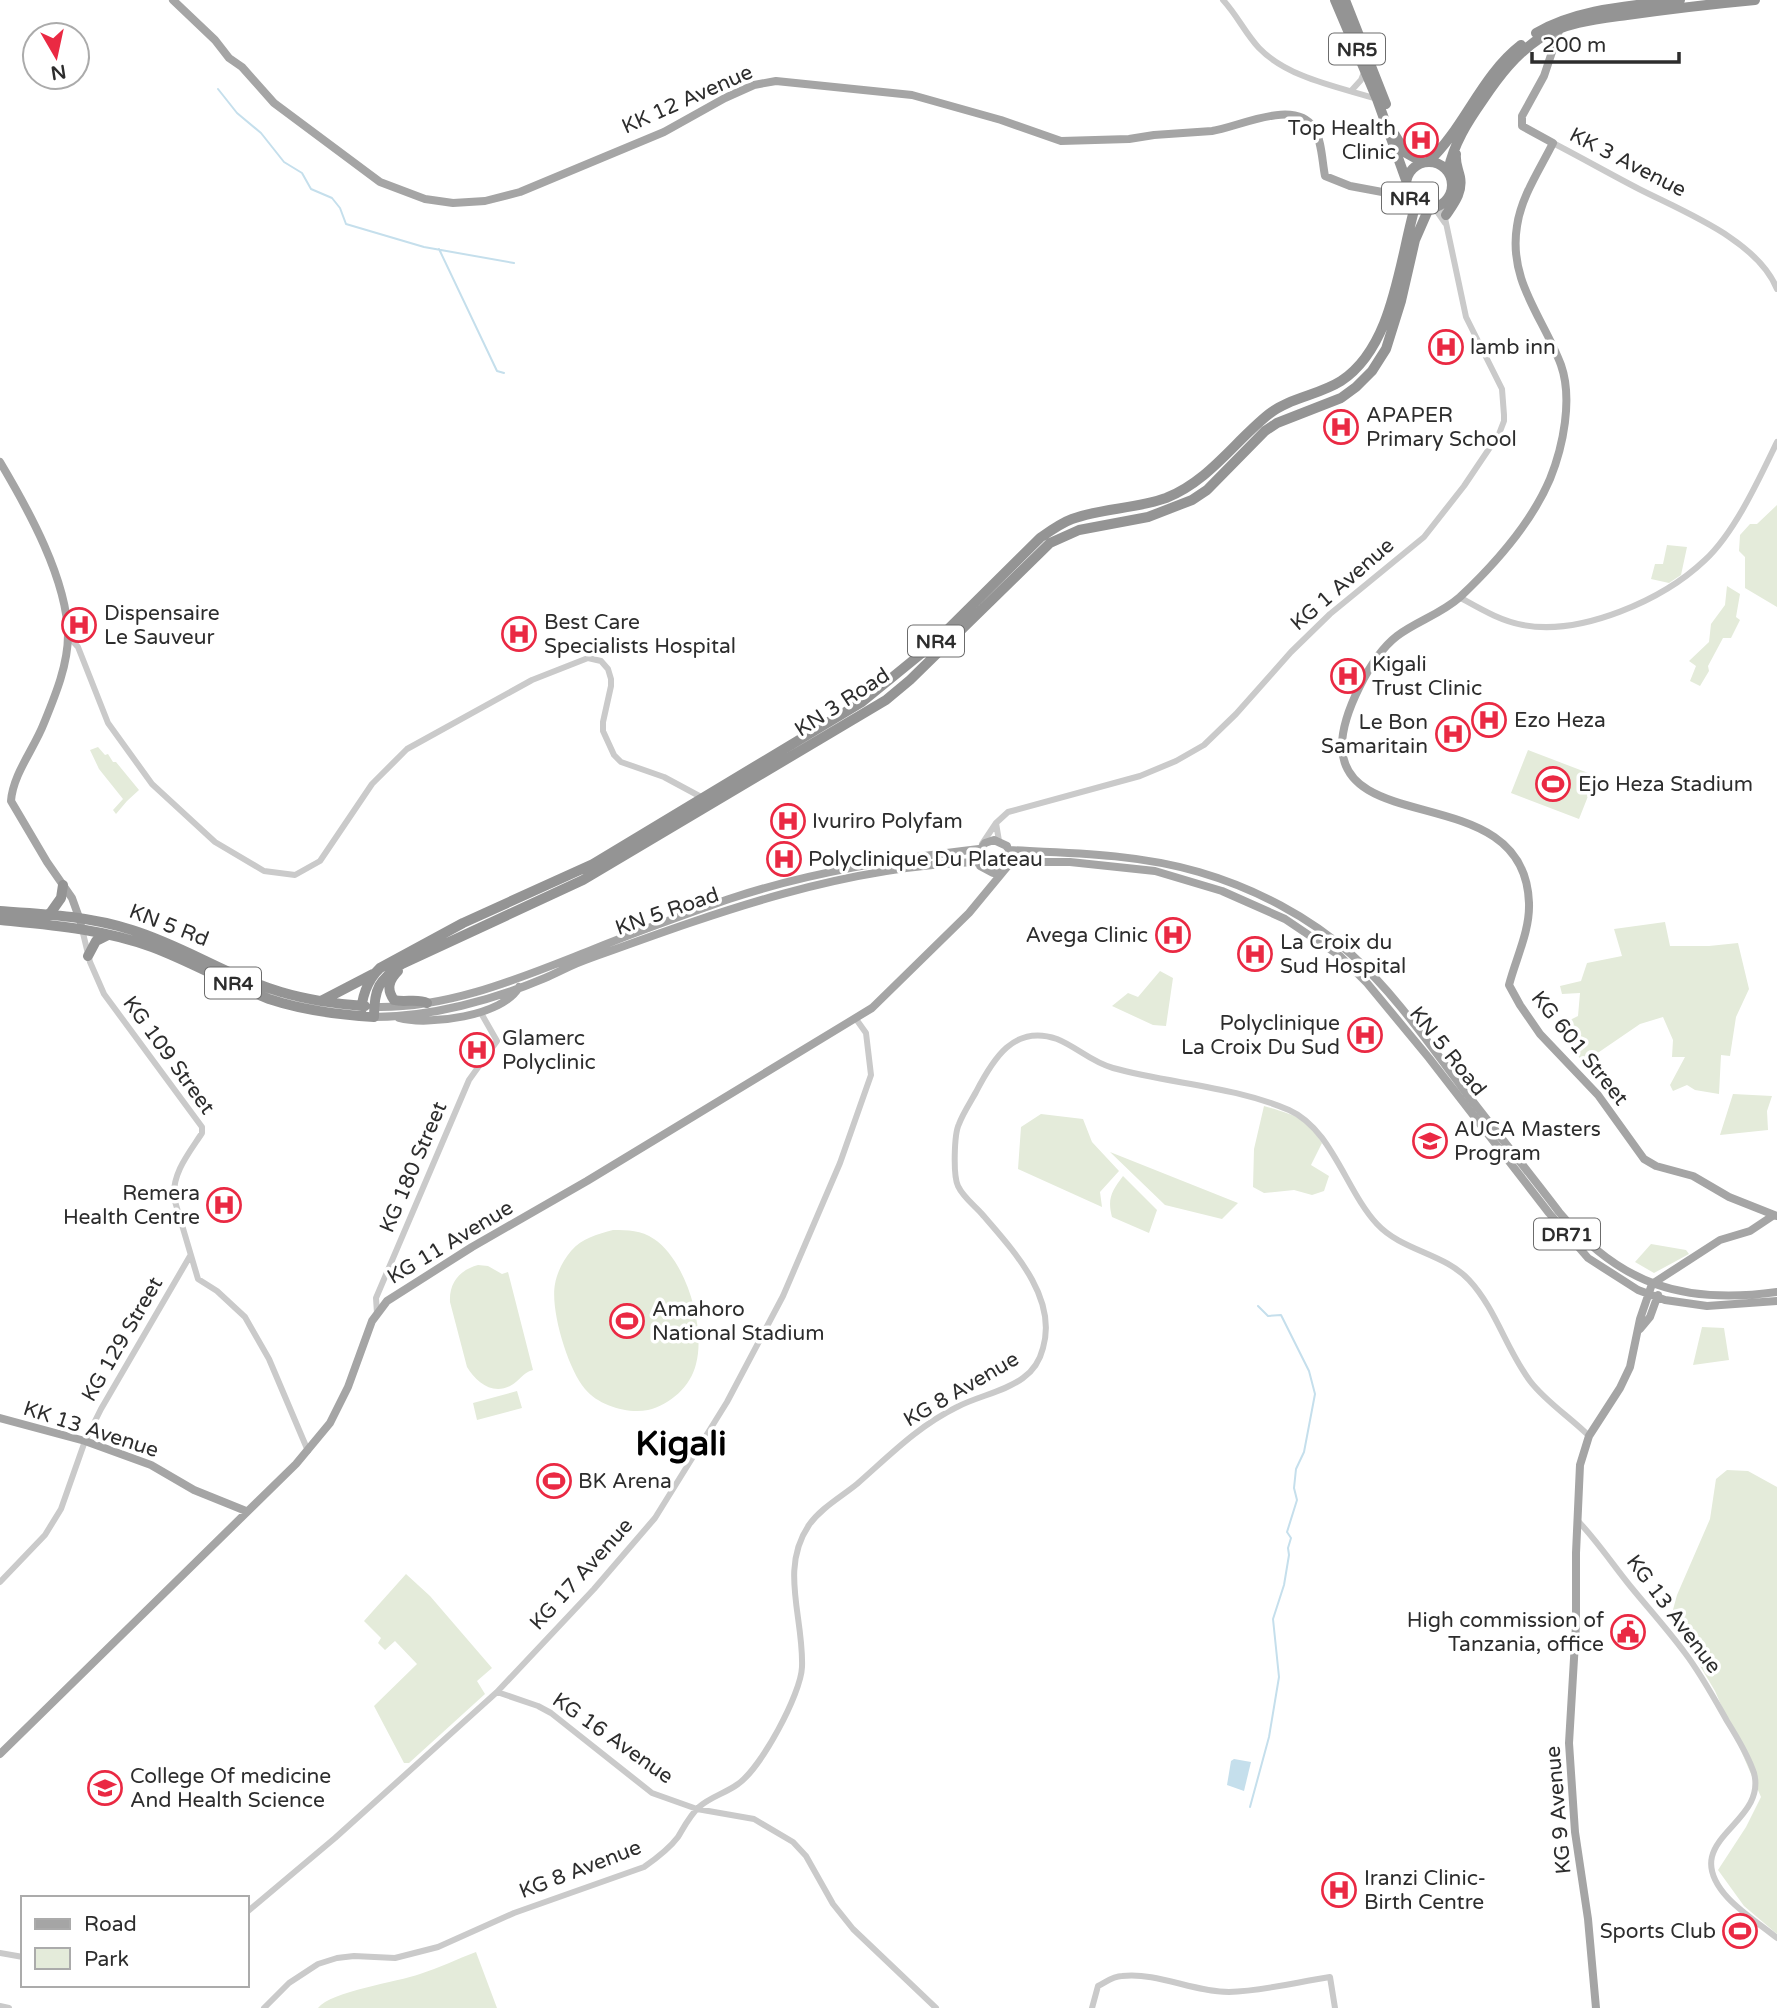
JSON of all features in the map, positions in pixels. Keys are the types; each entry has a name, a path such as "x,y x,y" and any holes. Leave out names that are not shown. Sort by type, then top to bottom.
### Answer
{"highway":[{"name":"NR5","path":"1335,0 1377,99 1406,180"},
{"name":"NR5","path":"1345,0 1372,64 1399,144 1406,153 1425,162"},
{"path":"1448,171 1458,134 1497,66 1536,33 1600,10 1680,0"},
{"path":"1425,162 1458,134 1504,70 1520,53 1559,24 1755,0"},
{"path":"1447,215 1461,187 1455,164 1458,134"},
{"name":"NR4","path":"1425,162 1443,166 1448,171 1452,185 1451,194 1435,206 1411,239 1413,200 1406,180 1415,166 1425,162"},
{"name":"NR4","path":"1413,200 1435,206"},
{"name":"KN 3 Road","path":"321,1001 463,923 567,883 876,692 933,644 1033,544 1054,528 1070,519 1091,513 1142,505 1180,492 1227,455 1270,413 1322,391 1355,371 1377,341 1411,239"},
{"name":"KN 3 Road","path":"374,1012 381,980 402,964 567,883 886,700 911,680 1050,543 1079,530 1148,517 1192,500 1220,477 1265,431 1341,398 1356,387 1372,371 1386,349 1401,301 1411,239"},
{"path":"876,692 886,700"},
{"path":"49,915 61,898 62,886"},
{"name":"NR4","path":"0,911 79,917"},
{"name":"KN 5 Rd","path":"79,917 154,937 281,992 321,1001"},
{"name":"NR4","path":"0,920 82,929"},
{"name":"KN 5 Rd","path":"82,929 108,934"},
{"name":"NR4","path":"108,934 152,947 271,999 294,1006 374,1012"},
{"path":"88,957 96,941 108,934"},
{"path":"402,964 390,983 394,1000 422,1000 426,1003"},
{"path":"361,1011 373,974"},
{"name":"NR4","path":"321,1001 361,1011"}],"main road":[{"name":"KK 12 Avenue","path":"173,0 215,40 229,58 242,67 274,103 380,182 425,199 453,203 485,201 520,192 664,132 754,85 776,81 912,95 1001,120 1048,139 1074,142 1212,131 1232,128 1281,113 1290,114 1306,120 1313,127 1325,176 1350,186 1413,200"},
{"name":"KK 3 Avenue","path":"1553,143 1525,129 1520,121 1544,76 1554,49 1559,24"},
{"path":"1548,34 1554,49"},
{"name":"KG 601 Street","path":"1553,143 1520,214 1516,242 1520,277 1530,305 1555,352 1564,379 1564,422 1557,457 1538,504 1516,537 1459,597 1392,640 1359,685 1345,722 1343,760 1349,773 1365,788 1379,796 1460,820 1485,831 1509,847 1522,865 1530,904 1525,935 1509,985 1540,1034 1598,1095 1644,1159 1656,1166 1693,1176 1729,1196 1775,1216"},
{"path":"0,462 52,567 62,600 68,636 64,664 52,703 10,798 21,820 76,905 82,929"},
{"path":"981,866 993,873 1002,871 1010,862 1009,850 999,841 989,841 980,848 981,866 988,892"},
{"name":"KN 5 Road","path":"426,1003 499,985 731,899 773,887 876,863 980,848"},
{"name":"KN 5 Road","path":"1009,850 1133,859 1200,873 1262,897 1293,913 1319,929 1388,992 1580,1238 1606,1259 1658,1284 1722,1296 1777,1292"},
{"name":"KN 5 Road","path":"1010,862 1070,862 1163,873 1222,891 1285,919 1360,969 1549,1213 1588,1258 1657,1298 1707,1306 1777,1301"},
{"name":"KN 5 Road","path":"374,1012 393,1017 445,1008 519,988 584,960 786,892 887,870 935,863 981,866"},
{"name":"KG 11 Avenue","path":"0,1754 308,1451 340,1405 377,1312 387,1301 856,1019 881,999 969,913 1002,871"},
{"path":"393,1017 414,1021 481,1013 506,1003 519,988"},
{"path":"374,1012 426,1003"},
{"path":"1658,1284 1720,1240 1750,1231 1775,1216"},
{"name":"KG 9 Avenue","path":"1596,2008 1588,1919 1575,1832 1569,1743 1576,1625 1580,1465 1589,1436 1620,1388 1630,1367 1647,1294 1658,1284"},
{"name":"KG 9 Avenue","path":"1640,1329 1650,1317 1657,1298 1658,1284"},
{"name":"KK 13 Avenue","path":"0,1418 85,1441 151,1465 194,1490 246,1511"}],"street":[{"path":"1223,0 1258,46 1270,57 1306,76 1377,99"},
{"path":"1352,91 1365,70"},
{"name":"KK 3 Avenue","path":"1553,143 1679,208 1719,232 1755,257 1767,269 1777,289"},
{"name":"KG 1 Avenue","path":"980,848 1002,816 1016,809 1140,776 1176,761 1203,745 1236,714 1291,652 1330,614 1403,555 1436,523 1471,475 1499,434 1504,421 1502,389 1466,317 1447,215 1435,206"},
{"name":"KG 1 Avenue","path":"1435,206 1449,231"},
{"path":"1459,597 1503,619 1536,627 1593,620 1655,596 1672,587 1706,559 1754,489 1777,442"},
{"path":"68,636 78,647 108,723 152,784 215,842 264,871 295,876 320,861 349,814 387,766 407,749 532,680 583,659 601,661 607,669 611,686 603,731 614,755 621,762 664,777 703,798"},
{"path":"996,823 999,841"},
{"name":"KG 109 Street","path":"82,929 88,957 106,998 202,1126 202,1133 179,1169 173,1187 198,1279 217,1291 245,1317 269,1359 308,1451"},
{"name":"KG 180 Street","path":"377,1312 376,1298 469,1080 497,1041 481,1013"},
{"name":"KG 17 Avenue","path":"248,1911 375,1803 497,1692 594,1589 655,1518 708,1436 799,1263 869,1086 869,1045 866,1033 856,1019"},
{"name":"KG 8 Avenue","path":"264,2008 289,1983 318,1964 354,1956 395,1958 438,1947 514,1913 644,1867 661,1856 697,1808 740,1784 746,1777 788,1711 802,1670 793,1566 799,1542 812,1520 916,1431 962,1404 1023,1379 1038,1360 1044,1346 1046,1332 1042,1301 1036,1287 1023,1265 956,1184 957,1128 986,1073 1000,1053 1020,1038 1031,1034 1044,1035 1063,1041 1095,1063 1117,1070 1219,1089 1288,1110 1299,1116 1327,1146 1373,1220 1388,1234 1445,1262 1472,1283 1531,1383 1589,1436"},
{"name":"KG 129 Street","path":"0,1582 30,1553 49,1529 70,1487 85,1441 190,1256"},
{"name":"KG 13 Avenue","path":"1578,1521 1602,1547 1630,1587 1686,1654 1748,1759 1755,1780 1752,1800 1740,1819 1715,1845 1711,1854 1712,1866 1716,1881 1728,1899 1777,1938"},
{"name":"KG 16 Avenue","path":"506,1683 519,1699"},
{"name":"KG 16 Avenue","path":"497,1692 538,1706 561,1720 652,1793 697,1808 754,1819 793,1842 806,1856 833,1904 853,1929 936,2008"},
{"path":"0,1953 21,1957"},
{"path":"1092,2008 1098,1986 1120,1976 1156,1979 1229,1992 1330,1977 1335,2008"},
{"path":"0,2006 9,2008"}],"green space":[{"path":"1777,505 1777,607 1745,588 1745,557 1739,551 1740,535 1750,524 1757,524"},
{"path":"1667,545 1687,547 1681,575 1669,583 1651,579 1655,564 1663,564"},
{"path":"1727,586 1740,594 1736,617 1740,620 1731,638 1723,638 1700,686 1690,681 1696,666 1689,661 1709,642 1711,624 1725,605"},
{"path":"98,747 116,762 139,790 116,814 113,810 123,799 99,769 90,750"},
{"name":"Ejo Heza Stadium","path":"1528,750 1596,776 1579,819 1511,793"},
{"path":"1665,922 1670,946 1738,943 1749,989 1736,1017 1730,1056 1721,1055 1719,1094 1695,1090 1687,1085 1673,1091 1670,1085 1685,1057 1672,1057 1673,1040 1663,1017 1640,1024 1583,1063 1558,1026 1578,1016 1580,993 1562,994 1560,986 1581,981 1587,963 1622,956 1614,929"},
{"path":"1160,971 1173,978 1166,1026 1153,1025 1112,1006 1128,993 1138,997"},
{"path":"1733,1094 1772,1096 1767,1111 1768,1130 1720,1135"},
{"path":"1264,1106 1298,1118 1310,1127 1322,1143 1311,1165 1329,1176 1324,1191 1312,1195 1294,1190 1264,1193 1253,1187 1254,1149"},
{"path":"1041,1114 1083,1119 1092,1142 1119,1171 1100,1192 1102,1207 1018,1169 1021,1127"},
{"path":"1110,1152 1238,1203 1222,1219 1165,1205"},
{"path":"1123,1176 1157,1210 1149,1233 1112,1217 1112,1195"},
{"name":"Amahoro National Stadium","path":"613,1230 644,1234 665,1249 684,1278 696,1314 698,1349 696,1364 689,1380 672,1399 648,1410 632,1411 614,1407 598,1400 585,1389 572,1368 555,1309 557,1275 571,1251 585,1240"},
{"path":"1651,1244 1686,1250 1689,1254 1654,1273 1635,1262"},
{"path":"478,1265 488,1266 502,1274 508,1272 533,1370 503,1388 485,1386 467,1367 450,1302 451,1288 457,1278"},
{"path":"1702,1327 1724,1328 1729,1360 1693,1365"},
{"path":"517,1391 522,1408 477,1420 473,1403"},
{"path":"1727,1470 1748,1471 1777,1487 1777,1934 1744,1906 1718,1870 1746,1827 1761,1797 1715,1691 1671,1617 1677,1595 1710,1519 1716,1479"},
{"path":"406,1574 430,1596 492,1668 477,1681 485,1694 409,1763 404,1763 374,1706 417,1664 395,1641 385,1650 378,1643 381,1638 364,1621"},
{"path":"476,1952 497,2008 318,2008 336,1997 420,1974"}],"water":[{"path":"1234,1759 1251,1762 1244,1791 1227,1785 1231,1761"}],"waterway":[{"path":"218,89 237,113 261,133 284,162 302,173 311,189 332,198 340,208 346,224 424,247 514,263"},
{"path":"439,249 497,371 504,373"},
{"path":"1250,1807 1269,1737 1279,1677 1273,1619 1284,1585 1289,1555 1291,1538 1287,1532 1297,1500 1294,1488 1296,1469 1304,1452 1315,1394 1309,1371 1281,1315 1268,1316 1258,1306"}],"place":[{"name":"Top Health Clinic","path":"1421,140"},
{"name":"lamb inn","path":"1446,347"},
{"name":"APAPER Primary School","path":"1341,427"},
{"name":"Dispensaire Le Sauveur","path":"79,625"},
{"name":"Best Care Specialists Hospital","path":"519,634"},
{"name":"Kigali Trust Clinic","path":"1348,676"},
{"name":"Ezo Heza","path":"1489,720"},
{"name":"Le Bon Samaritain","path":"1453,734"},
{"name":"Ejo Heza Stadium","path":"1553,784"},
{"name":"Ivuriro Polyfam","path":"788,821"},
{"name":"Polyclinique Du Plateau","path":"784,859"},
{"name":"Avega Clinic","path":"1173,935"},
{"name":"La Croix du Sud Hospital","path":"1255,954"},
{"name":"Polyclinique La Croix Du Sud","path":"1365,1035"},
{"name":"Glamerc Polyclinic","path":"477,1050"},
{"name":"AUCA Masters Program","path":"1430,1141"},
{"name":"Remera Health Centre","path":"224,1205"},
{"name":"Amahoro National Stadium","path":"627,1321"},
{"name":"BK Arena","path":"554,1481"},
{"name":"High commission of Tanzania, office","path":"1628,1632"},
{"name":"College Of medicine And Health Science","path":"105,1788"},
{"name":"Iranzi Clinic- Birth Centre","path":"1339,1890"},
{"name":"Sports Club","path":"1740,1931"}],"district":[{"name":"Kigali","path":"681,1443"}]}
